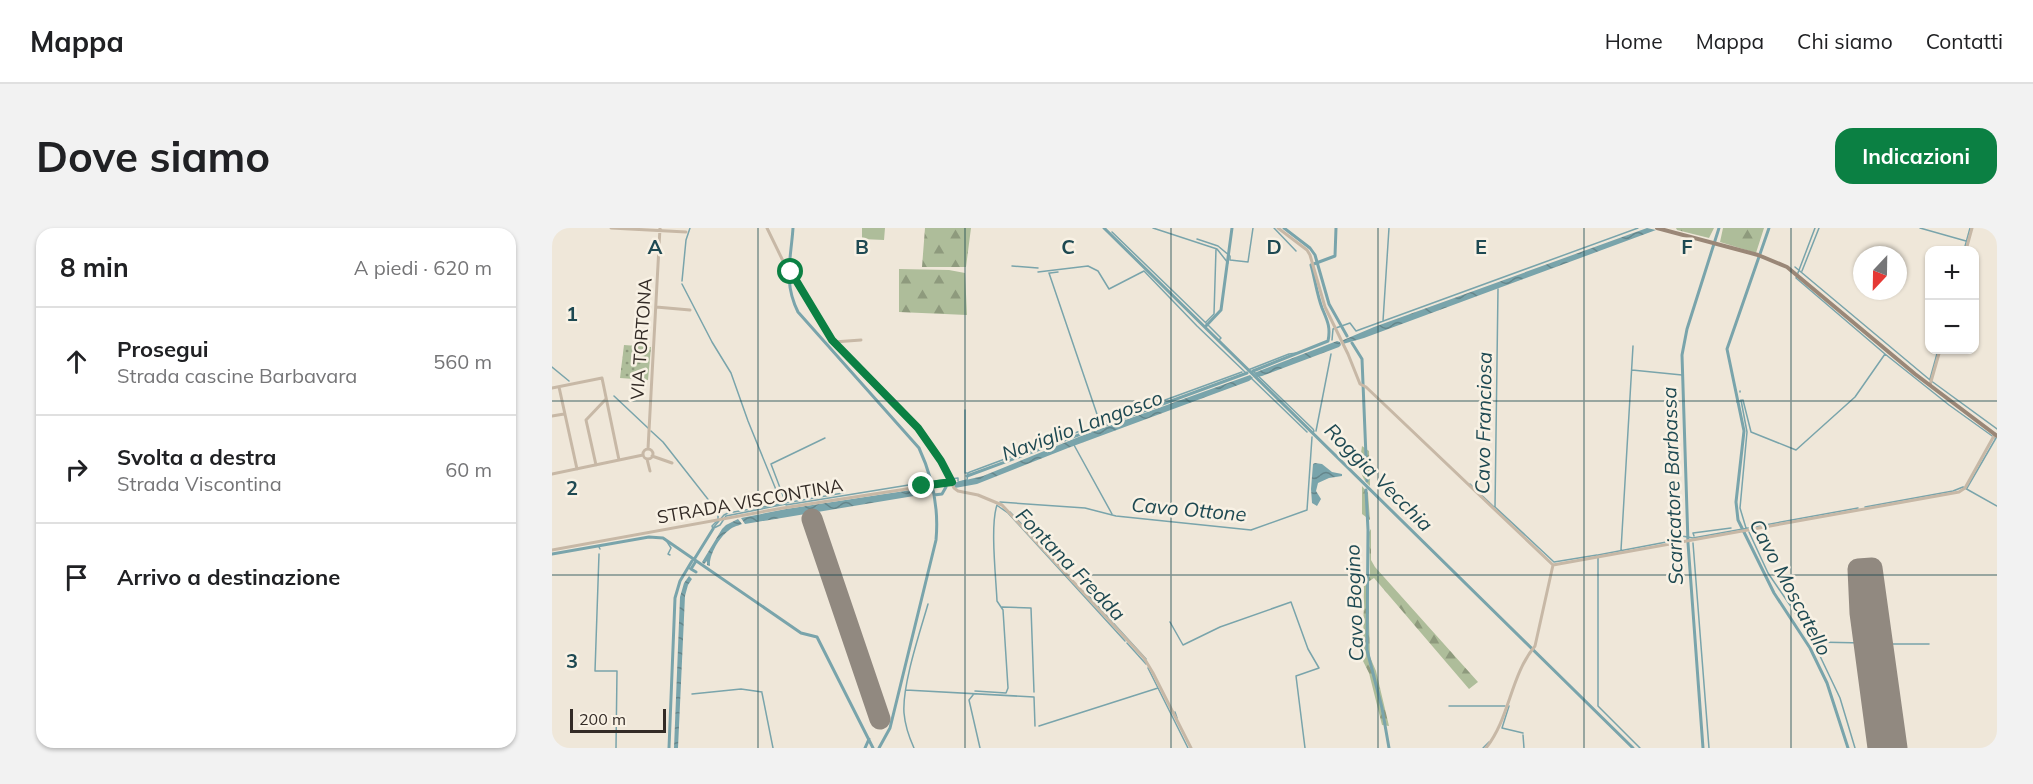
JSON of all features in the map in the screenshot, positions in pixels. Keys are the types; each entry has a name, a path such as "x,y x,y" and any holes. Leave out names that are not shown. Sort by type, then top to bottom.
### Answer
{"main road":[{"path":"1658,228 1781,263 1995,436"}],"street":[{"path":"610,228 686,232"},
{"path":"767,228 787,267 834,342 918,428 941,461 952,482 1006,509 1144,658 1154,673 1191,748"},
{"path":"1278,228 1307,250 1324,307 1361,385 1366,387 1553,565"},
{"path":"1967,246 1972,228"},
{"name":"VIA TORTONA","path":"648,449 660,229"},
{"path":"656,307 690,310"},
{"path":"834,342 861,340"},
{"path":"1931,382 1939,354"},
{"path":"552,388 602,378 619,460"},
{"path":"559,387 577,469"},
{"path":"596,465 586,420 606,399"},
{"path":"552,416 564,414"},
{"path":"1553,565 1959,492 1965,488 1995,436"},
{"path":"552,474 643,455 648,449 652,452 652,456"},
{"path":"643,455 647,459 650,471"},
{"path":"647,459 652,456"},
{"path":"652,456 672,463"},
{"name":"STRADA VISCONTINA","path":"552,550 783,508 952,482"},
{"path":"1486,748 1500,728 1520,672 1537,641 1553,565"}],"green space":[{"path":"862,228 885,228 884,240 862,239"},
{"path":"925,228 971,228 966,267 922,267"},
{"path":"1676,228 1714,228 1709,238"},
{"path":"1723,228 1764,228 1756,253 1720,242"},
{"path":"899,269 949,270 965,273 967,315 899,312"},
{"path":"624,345 651,347 648,380 620,378"},
{"path":"1362,446 1369,451 1370,486 1361,472"},
{"path":"1362,486 1368,493 1370,520 1362,514"},
{"path":"1371,529 1371,560 1375,567 1478,682 1469,689 1374,578 1368,582 1370,573 1369,532"},
{"path":"1364,581 1368,582 1370,657 1376,671 1389,726 1382,725 1369,673 1363,661"}],"water":[{"path":"1647,228 1656,230 1364,338 1343,344 1341,341 1374,327"},
{"path":"1337,341 1341,345 1339,347 1262,376 1257,377 1254,373"},
{"path":"1250,375 1253,378 1249,381 977,484 955,488 953,483 983,476 1081,436"},
{"path":"1313,464 1322,464 1332,472 1342,474 1342,476 1318,483 1316,491 1321,499 1317,506 1312,503 1311,489"},
{"path":"931,487 932,493 745,524 741,518 786,509"},
{"path":"738,519 742,524 731,528 721,538 713,552 710,566 707,565 707,561 704,564 702,562 722,529"},
{"path":"689,576 692,579 685,596 678,748 674,748 680,597 684,583"}],"waterway":[{"path":"682,281 686,240 690,228"},
{"path":"793,228 789,280 793,301 798,312 919,448 934,492 936,540 890,728 879,748"},
{"name":"Roggia Vecchia","path":"1104,228 1633,748"},
{"path":"1153,228 1217,249 1228,263"},
{"path":"1205,327 1221,310 1232,228"},
{"path":"1197,239 1218,246 1230,256 1230,260 1248,262 1253,228"},
{"path":"1274,228 1296,251"},
{"name":"Cavo Bogino","path":"1284,228 1310,248 1315,255 1329,304 1347,336"},
{"path":"1253,371 1328,341 1328,324 1311,265 1335,256 1336,228"},
{"path":"1383,321 1389,228"},
{"name":"Cavo Ottone","path":"1332,340 1333,329 1350,323 1356,331 1638,228"},
{"name":"Scaricatore Barbassa","path":"1703,748 1688,543 1682,355 1687,329 1719,228"},
{"name":"Cavo Moscatello","path":"1769,228 1727,349 1744,431 1736,502 1738,520 1774,593 1810,648 1827,683 1848,748"},
{"path":"1737,402 1743,400 1751,432 1796,450 1855,397 1885,354 1796,278 1815,228"},
{"path":"1802,271 1819,228"},
{"path":"1920,228 1966,241"},
{"path":"1965,246 1970,228"},
{"name":"Roggia Vecchia","path":"1112,232 1221,338 1219,340"},
{"path":"1206,322 1214,314 1216,249"},
{"path":"1012,266 1038,268"},
{"name":"Roggia Vecchia","path":"1038,272 1088,266 1098,271 1109,289 1144,271 1246,373"},
{"path":"1795,267 1930,380 1997,429"},
{"path":"1050,273 1058,272"},
{"name":"Naviglio Langosco","path":"1049,273 1101,426"},
{"path":"682,284 731,373 781,502"},
{"name":"Cavo Franciosa","path":"1498,289 1495,507 1554,562 1597,555"},
{"name":"Cavo Bogino","path":"1352,343 1362,359 1367,481"},
{"path":"1621,550 1633,346"},
{"path":"1248,370 1297,353"},
{"name":"Cavo Ottone","path":"1316,431 1331,354"},
{"path":"1885,354 1995,438"},
{"path":"1930,379 1937,354"},
{"path":"552,367 569,381"},
{"path":"1632,370 1682,375"},
{"name":"Roggia Vecchia","path":"1253,371 1313,429 1313,433"},
{"name":"Naviglio Langosco","path":"1102,423 1242,372"},
{"name":"Naviglio Langosco","path":"967,476 1247,373"},
{"name":"Roggia Vecchia","path":"1251,378 1307,432"},
{"path":"614,396 648,428"},
{"name":"Cavo Moscatello","path":"1741,400 1747,432 1740,508 1746,528"},
{"path":"965,410 965,473 967,473"},
{"name":"Naviglio Langosco","path":"959,484 967,480 970,472 1099,424"},
{"path":"651,431 663,442 718,512 718,520 712,526 713,529"},
{"name":"Cavo Ottone","path":"1000,502 1085,508 1116,516 1251,530 1307,510 1312,437"},
{"path":"785,501 771,464 825,438"},
{"path":"1967,488 1996,438"},
{"name":"Cavo Ottone","path":"1074,445 1112,514"},
{"path":"935,481 958,478 958,481"},
{"path":"786,505 927,482"},
{"path":"1470,484 1494,507"},
{"path":"934,495 942,494 946,487"},
{"path":"1865,507 1953,491 1963,487 1997,506"},
{"name":"Cavo Bogino","path":"1366,490 1367,650 1382,708 1389,748"},
{"path":"713,528 728,513 843,493"},
{"path":"714,528 720,525 726,516 786,504"},
{"path":"975,691 1006,693 1008,688 1003,610 997,601 994,538 997,505"},
{"name":"Fontana Fredda","path":"998,506 1008,513 1125,641"},
{"path":"1640,748 1598,706 1598,555 1677,540 1682,536 1693,538 1858,508"},
{"name":"Fontana Fredda","path":"1010,512 1036,539"},
{"path":"1694,536 1693,533 1731,528"},
{"path":"695,558 713,529"},
{"path":"1749,532 1768,573 1809,633 1840,698 1855,748"},
{"path":"552,554 649,537 663,538 801,633 817,637 873,748"},
{"path":"666,540 671,548 668,554 670,555"},
{"path":"1693,543 1709,748"},
{"path":"599,554 595,671 617,671 616,748"},
{"path":"669,748 675,598 680,581 692,561"},
{"path":"696,561 691,569 696,572"},
{"name":"Fontana Fredda","path":"1084,591 1146,659"},
{"path":"1170,622 1183,645 1220,627 1291,602 1308,649 1319,668 1296,676 1305,748"},
{"path":"914,748 905,722 904,701 912,658 928,604"},
{"path":"1002,607 1031,608 1034,692"},
{"path":"1814,642 1865,643"},
{"name":"Fontana Fredda","path":"1127,643 1146,664"},
{"path":"1884,644 1929,644"},
{"name":"Fontana Fredda","path":"1148,668 1188,748"},
{"path":"1039,726 1158,688"},
{"path":"692,694 741,689 762,692"},
{"path":"906,690 1034,697 1035,726"},
{"path":"762,693 773,748"},
{"path":"973,695 969,700 980,748"},
{"path":"1449,706 1505,706"},
{"path":"1509,706 1502,728 1523,733"},
{"name":"Fontana Fredda","path":"1175,712 1177,718"},
{"path":"1523,735 1524,748"},
{"path":"865,748 869,739"},
{"path":"1483,748 1489,742"}],"runway":[{"path":"812,519 880,719"},
{"path":"1878,748 1860,613 1858,569 1872,568 1897,748"}],"route":[{"path":"791,272 832,340 918,428 941,461 952,482 922,486"}]}
